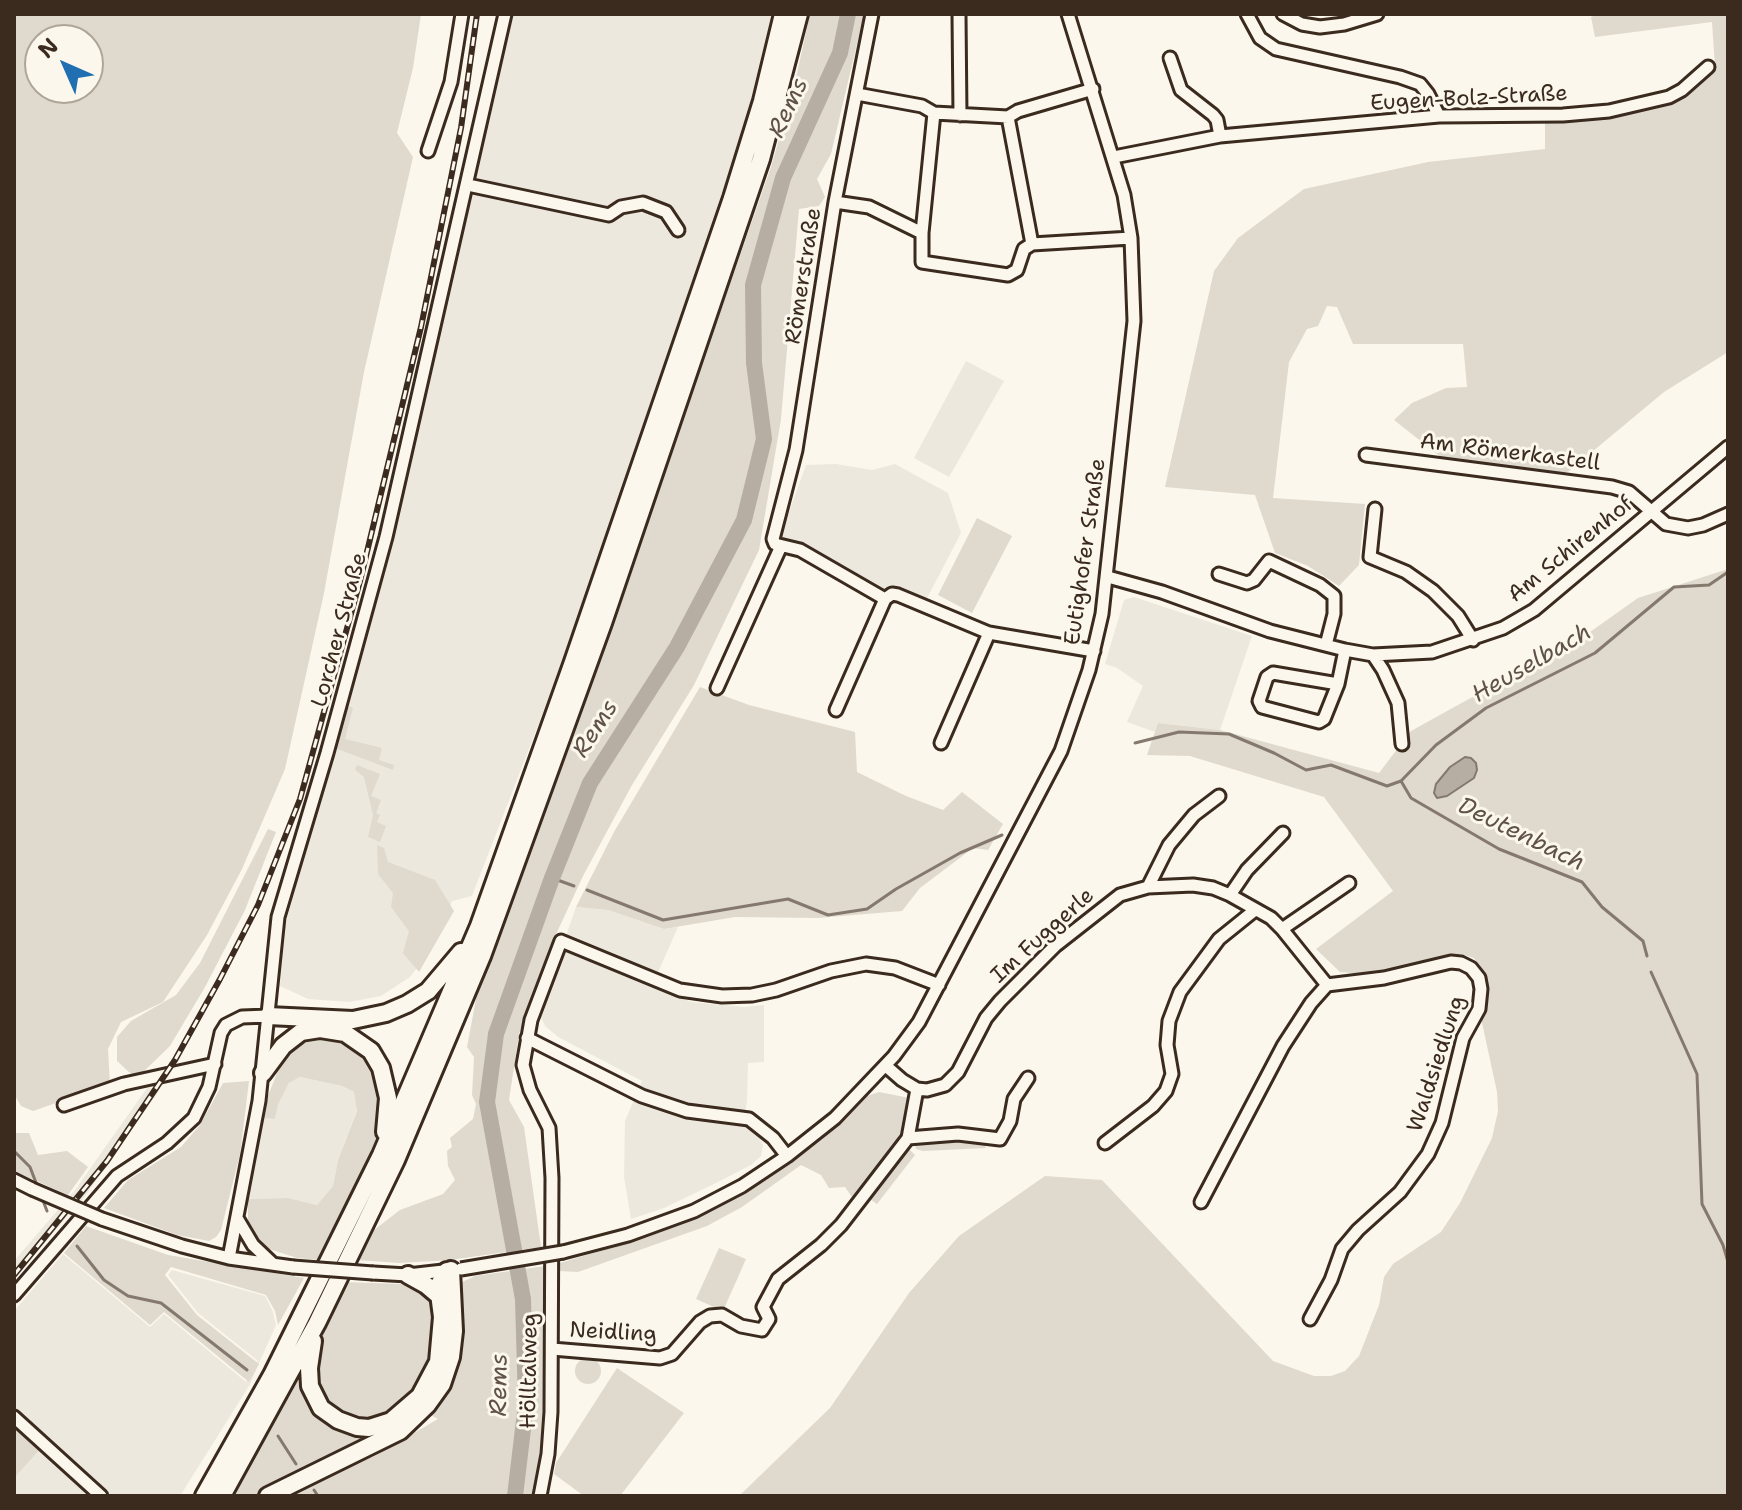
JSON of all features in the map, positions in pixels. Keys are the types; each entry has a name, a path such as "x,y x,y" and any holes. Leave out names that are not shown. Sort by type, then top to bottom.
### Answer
{"highway":[{"path":"204,1496 279,1362 381,1155 479,926 732,198 762,101 783,14"},
{"path":"222,1496 317,1323 434,1074 506,893 603,623 761,159 799,14"},
{"path":"268,1016 353,1020 397,1009 420,997 437,982 479,926"},
{"path":"268,1016 279,1025 345,1033 362,1043 377,1060 388,1098 381,1155"},
{"path":"263,1073 283,1046 301,1032 311,1029"},
{"path":"317,1323 309,1368 310,1386 316,1401 329,1415 347,1424 369,1428 381,1426 411,1406 432,1375 438,1362 442,1335 439,1281 453,1270"},
{"path":"268,1496 400,1431 427,1405 442,1384 451,1357 454,1331 453,1270"},
{"path":"408,1275 439,1296"}],"street":[{"path":"428,151 451,82 462,14"},
{"name":"Lorcher Straße","path":"229,1258 263,1073 278,917 386,537 505,14"},
{"name":"Römerstraße","path":"717,688 777,544 796,450 835,202 872,14"},
{"name":"Eutighofer Straße","path":"14,1180 145,1236 229,1258 293,1267 408,1275 453,1270 563,1252 628,1235 694,1211 742,1186 787,1156 835,1118 886,1066 919,1022 1057,759 1094,651 1108,577 1134,321 1131,238 1114,157 1068,14"},
{"path":"1283,14 1302,24 1320,27 1344,24 1377,14"},
{"path":"959,15 960,115"},
{"path":"1251,15 1260,38 1276,49 1420,84 1439,116"},
{"path":"1170,58 1181,90 1213,115 1220,136"},
{"name":"Eugen-Bolz-Straße","path":"1114,157 1220,136 1439,116 1563,115 1639,106 1682,90 1708,67"},
{"path":"857,94 922,106 934,113 1008,117 1018,111 1093,89"},
{"path":"934,113 922,262 1008,275 1017,270 1024,249 1032,244 1131,238"},
{"path":"1008,117 1032,244"},
{"path":"468,185 609,215 621,207 643,203 666,212 678,230"},
{"path":"835,202 869,207 922,233"},
{"name":"Am Schirenhof","path":"1108,577 1162,592 1270,631 1345,650 1373,655 1432,652 1503,628 1534,610 1728,447"},
{"name":"Am Römerkastell","path":"1366,455 1612,487 1629,492 1666,524 1688,528 1728,514"},
{"path":"1375,509 1370,557 1406,572 1433,591 1458,616 1473,640"},
{"path":"777,544 800,550 885,599"},
{"path":"1219,574 1247,583 1254,580 1269,561 1320,585 1334,596 1334,614 1326,645"},
{"path":"836,710 885,599 892,594 989,633 1094,651"},
{"path":"941,743 989,633"},
{"path":"1338,684 1273,673 1267,677 1259,701 1262,707 1319,722 1324,719 1338,684 1345,650"},
{"path":"1373,655 1398,703 1402,744"},
{"path":"1148,887 1169,845 1194,815 1219,796"},
{"path":"1230,895 1247,870 1283,833"},
{"path":"1282,929 1349,883"},
{"name":"Im Fuggerle","path":"917,1089 937,1088 952,1079 986,1018 1010,989 1055,946 1120,895 1148,887 1193,885 1230,895 1271,918 1327,985"},
{"path":"1105,1143 1153,1106 1166,1091 1172,1074 1167,1045 1169,1021 1180,992 1219,939 1255,910"},
{"name":"Hölltalweg","path":"540,1496 548,1454 552,1349 549,1128 526,1079 523,1065 535,1008 561,941 680,990 722,996 776,990 831,971 866,964 895,968 939,985"},
{"name":"Waldsiedlung","path":"1310,1319 1331,1280 1342,1249 1400,1192 1428,1154 1442,1123 1463,1038 1479,1009 1481,989 1479,978 1471,968 1451,962 1384,978 1327,985"},
{"path":"1201,1202 1283,1046 1311,1003 1327,985"},
{"path":"14,1295 117,1176 188,1125 203,1103 221,1033 226,1025 242,1017 268,1016"},
{"path":"527,1038 642,1096 687,1111 749,1119 773,1138 787,1156"},
{"path":"64,1105 124,1084 215,1064"},
{"path":"886,1066 917,1089 908,1138 958,1134 1000,1139 1010,1121 1014,1099 1028,1078"},
{"name":"Neidling","path":"552,1349 644,1358 672,1354 700,1322 710,1316 722,1315 741,1326 762,1330 769,1319 763,1307 778,1279 841,1225 908,1138"},
{"path":"237,1218 253,1245 275,1265"},
{"path":"14,1417 101,1496"}],"shaded area":[{"path":"14,14 421,14 413,68 397,133 413,157 364,372 324,593 285,769 242,869 207,935 163,1002 121,1022 108,1049 110,1084 33,1111 21,1106 14,1094"},
{"path":"512,14 774,14 747,120 559,671 472,896 452,901 430,950 410,977 381,996 349,1002 308,999 280,986 283,933 367,630 489,123"},
{"path":"810,14 864,14 831,154 817,179 825,197 819,206 799,209 781,419 759,550 694,685 632,785 583,876 552,943 519,1034 509,1100 524,1127 541,1247 450,1260 399,1263 357,1260 374,1230 400,1210 443,1194 455,1180 448,1166 447,1151 452,1147 450,1138 473,1119 476,1104 472,1095 474,1057 467,1047 477,994 522,877 771,167 794,87"},
{"path":"1597,14 1728,14 1728,352 1664,392 1569,471 1560,475 1446,461 1394,420 1412,403 1446,388 1467,387 1463,344 1353,344 1337,307 1327,306 1318,326 1307,329 1289,362 1273,498 1365,504 1359,565 1339,586 1308,566 1275,553 1255,495 1165,487 1214,271 1238,238 1304,189 1428,162 1545,149 1545,118 1676,99 1715,66 1712,22 1595,37 1591,17"},
{"path":"966,361 1004,381 949,477 914,458"},
{"path":"836,464 872,470 895,464 948,493 961,533 925,602 876,593 780,537 806,465"},
{"path":"977,518 1012,536 972,613 938,595"},
{"path":"1728,569 1728,1496 739,1496 830,1408 909,1293 959,1236 1045,1176 1102,1180 1273,1361 1314,1376 1331,1376 1345,1371 1359,1356 1379,1305 1384,1277 1393,1264 1441,1232 1460,1203 1492,1138 1498,1111 1497,1092 1481,1018 1488,992 1485,975 1474,958 1461,954 1378,975 1340,972 1316,949 1393,891 1324,797 1190,756 1147,755 1158,723 1220,730 1379,773 1411,731 1590,632 1638,598"},
{"path":"1134,597 1252,636 1220,730 1158,723 1155,732 1127,722 1143,686 1117,668 1105,664 1124,600"},
{"path":"700,687 749,705 855,732 857,772 943,810 962,792 1003,824 988,850 973,848 920,888 902,911 818,918 735,917 664,929 608,910 576,907 614,832"},
{"path":"348,706 353,708 345,739 382,748 379,760 394,765 393,770 335,748"},
{"path":"1465,757 1476,763 1474,778 1447,796 1437,798 1434,793 1436,784 1450,767"},
{"path":"357,765 380,774 371,796 381,800 376,813 380,815 377,822 386,826 380,842 368,837 373,815 364,777 355,770"},
{"path":"268,829 276,832 245,910 205,987 170,1046 139,1076 130,1073 117,1061 117,1037 131,1021 176,995 200,963"},
{"path":"377,845 384,848 388,862 435,880 454,911 419,972 403,953 409,931 391,907 393,893 378,874"},
{"path":"576,907 608,910 664,929 678,927 652,986 691,1002 744,1007 764,1005 764,1062 748,1063 743,1125 757,1133 763,1145 761,1156 751,1165 716,1183 664,1208 631,1219 624,1177 625,1121 642,1081 558,1037 545,1026 541,1017"},
{"path":"312,1036 339,1038 363,1051 375,1067 382,1109 377,1137 320,1260 297,1258 260,1246 248,1220 248,1199 288,1198 317,1205 333,1186 338,1160 357,1111 354,1092 342,1086 300,1077 289,1083 275,1119 263,1118 284,1055 296,1043"},
{"path":"300,1077 342,1086 357,1096 357,1110 338,1160 333,1186 317,1205 288,1198 248,1199 263,1118 275,1119 289,1083"},
{"path":"249,1081 240,1154 221,1230 216,1237 209,1241 177,1235 104,1208 128,1180 181,1147 200,1125 223,1083"},
{"path":"147,1088 160,1089 86,1195 14,1278 14,1261 75,1190"},
{"path":"879,1092 909,1098 909,1123 904,1140 856,1203 845,1187 829,1188 821,1175 801,1165 742,1207 707,1226 578,1272 559,1271 553,1265 647,1237 685,1223 728,1201 796,1158 822,1139 867,1096"},
{"path":"14,1133 29,1133 38,1155 67,1151 88,1167 68,1195 14,1171"},
{"path":"981,1138 986,1148 923,1151 916,1149 914,1140"},
{"path":"906,1146 915,1155 877,1204 867,1197"},
{"path":"86,1226 168,1255 304,1278 278,1325 275,1311 266,1295 171,1267 165,1275 197,1315 259,1364 249,1382 164,1312 150,1325 64,1253"},
{"path":"719,1248 746,1259 723,1311 696,1299"},
{"path":"63,1254 150,1327 164,1314 246,1382 258,1361 198,1313 168,1275 172,1270 265,1296 273,1312 276,1325 249,1386 180,1496 14,1496 14,1311"},
{"path":"545,1266 548,1358 542,1468 537,1496 287,1496 305,1485 375,1456 438,1419 425,1412 458,1284 475,1276"},
{"path":"344,1282 401,1284 417,1289 430,1299 436,1310 434,1359 406,1404 374,1422 339,1416 314,1390 314,1347"},
{"path":"588,1358 597,1362 601,1371 597,1380 588,1384 579,1380 575,1371 579,1362"},
{"path":"301,1368 336,1424 408,1419 260,1496 232,1496"},
{"path":"617,1368 684,1413 620,1496 584,1496 554,1474 556,1463"},
{"path":"14,1425 41,1448 14,1478"}],"waterway":[{"name":"Rems","path":"515,1496 526,1404 523,1299 487,1102 496,1034 590,783 677,647 744,520 764,439 754,363 753,285 783,178 840,53 848,14"},
{"name":"Heuselbach","path":"1401,781 1436,745 1486,708 1595,653 1674,587 1709,585 1728,572"},
{"name":"Deutenbach","path":"1135,743 1179,732 1229,734 1306,770 1331,765 1387,786 1401,781 1411,798 1499,849 1582,882 1602,907 1643,941 1647,956"},
{"name":"Deutenbach","path":"587,890 663,920 788,899 828,915 867,909 960,853 1002,835"},
{"name":"Deutenbach","path":"552,878 574,886"},
{"name":"Deutenbach","path":"1651,972 1697,1074 1702,1204 1728,1262"},
{"path":"14,1151 30,1167 38,1188"},
{"path":"42,1198 47,1211"},
{"path":"77,1246 104,1280 128,1296 161,1303 247,1370"},
{"path":"278,1436 296,1464"},
{"path":"314,1490 318,1496"}],"railway":[{"path":"14,1275 107,1161 175,1060 258,905 300,799 360,581 421,327 461,128 477,14"}]}
